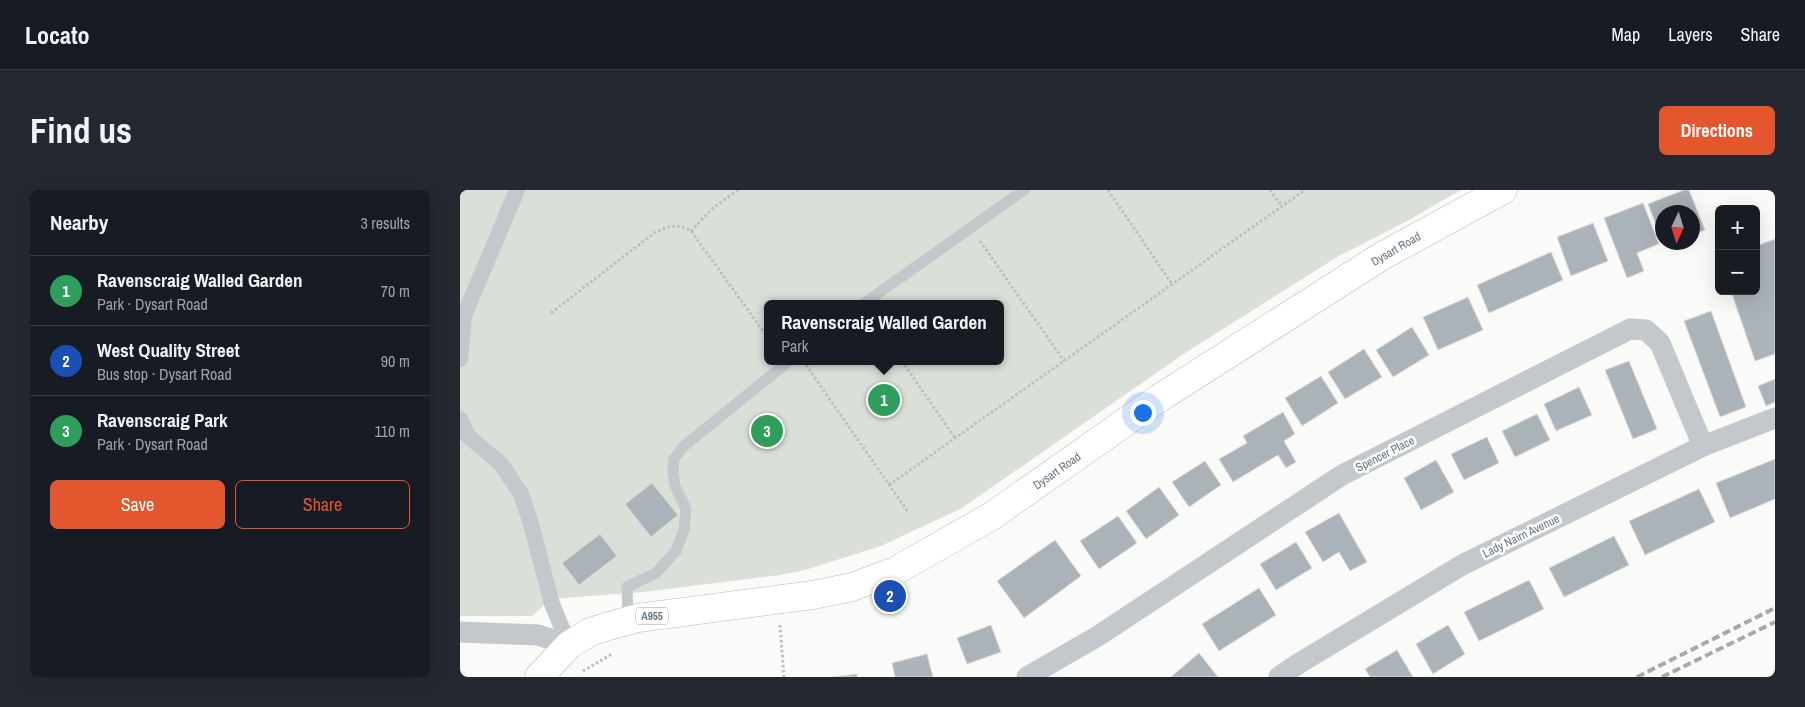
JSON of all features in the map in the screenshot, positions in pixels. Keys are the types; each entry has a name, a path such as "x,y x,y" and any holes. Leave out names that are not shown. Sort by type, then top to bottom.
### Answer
{"main road":[{"name":"Dysart Road","path":"569,645 590,632 638,618 778,600 852,587 895,571 984,521 1158,399 1382,256 1503,190"},
{"name":"A955","path":"539,677 569,645"}],"street":[{"path":"460,359 464,316 517,190"},
{"name":"Spencer Place","path":"1027,677 1098,636 1342,475 1630,329 1646,330 1660,343 1703,446"},
{"name":"Lady Nairn Avenue","path":"1279,677 1462,565 1703,446 1775,418"},
{"path":"460,419 468,436 501,464 521,494 552,604 569,645"},
{"path":"460,632 538,635 569,645"}],"lane":[{"path":"869,300 1024,190"},
{"path":"628,621 626,588 656,573 676,551 684,530 686,509 676,486 673,472 674,459 684,446 784,365"}],"path":[{"path":"691,231 712,209 738,190"},
{"path":"1108,190 1172,284"},
{"path":"1270,190 1282,206"},
{"path":"889,485 1305,190"},
{"path":"551,313 664,228 682,226 691,231 764,332"},
{"path":"971,228 1064,361"},
{"path":"806,365 908,512"},
{"path":"905,365 955,438"},
{"path":"778,600 784,677"}],"shaded area":[{"path":"460,190 1461,190 1407,221 1337,257 1185,353 962,508 881,546 805,570 780,575 643,592 551,599 532,616 460,616"}],"building":[{"path":"1684,190 1689,190 1695,205 1655,205 1655,222 1648,204"},
{"path":"1643,203 1655,234 1655,246 1637,253 1644,271 1627,278 1604,218"},
{"path":"1700,218 1705,230 1700,232"},
{"path":"1593,223 1608,261 1571,276 1557,237"},
{"path":"1775,239 1775,354 1755,361 1732,295 1760,295 1760,245"},
{"path":"1551,252 1563,280 1489,313 1477,285"},
{"path":"1468,297 1483,330 1438,350 1423,317"},
{"path":"1711,311 1746,407 1720,417 1684,321"},
{"path":"1412,327 1429,355 1393,377 1376,350"},
{"path":"1364,349 1382,377 1345,399 1328,372"},
{"path":"1629,361 1657,429 1633,439 1605,370"},
{"path":"1321,376 1338,403 1302,426 1285,398"},
{"path":"1775,379 1775,402 1766,406 1758,386"},
{"path":"1579,387 1592,415 1556,431 1544,404"},
{"path":"1283,412 1295,434 1284,441 1296,462 1286,468 1278,455 1233,482 1219,459 1247,443 1243,436"},
{"path":"1537,414 1550,440 1515,457 1502,431"},
{"path":"1487,437 1499,463 1464,480 1451,454"},
{"path":"1775,459 1775,499 1730,518 1716,483"},
{"path":"1436,460 1454,492 1421,510 1404,478"},
{"path":"1205,461 1221,485 1189,507 1172,482"},
{"path":"652,483 678,515 651,537 625,504"},
{"path":"1159,487 1179,515 1146,539 1126,511"},
{"path":"1699,489 1715,522 1645,555 1629,521"},
{"path":"1339,513 1367,562 1350,571 1339,552 1323,562 1305,532"},
{"path":"1118,516 1137,543 1099,569 1080,541"},
{"path":"600,534 617,556 579,585 562,563"},
{"path":"1614,536 1629,565 1564,597 1549,568"},
{"path":"1055,540 1081,576 1024,618 997,581"},
{"path":"1296,542 1312,568 1276,590 1260,564"},
{"path":"1529,580 1544,609 1479,641 1464,612"},
{"path":"1259,588 1276,615 1219,651 1202,624"},
{"path":"991,625 1001,652 967,664 957,638"},
{"path":"1448,625 1465,654 1433,674 1416,644"},
{"path":"1397,650 1413,677 1370,677 1365,669"},
{"path":"1199,653 1218,677 1171,677"},
{"path":"927,654 933,677 895,677 892,663"},
{"path":"857,674 857,677 833,677"}],"railway":[{"path":"1637,677 1775,608"},
{"path":"1662,677 1775,622"}],"place":[{"name":"Ravenscraig Walled Garden","path":"884,400"},
{"name":"Ravenscraig Park","path":"767,431"},
{"name":"West Quality Street","path":"890,596"}]}
